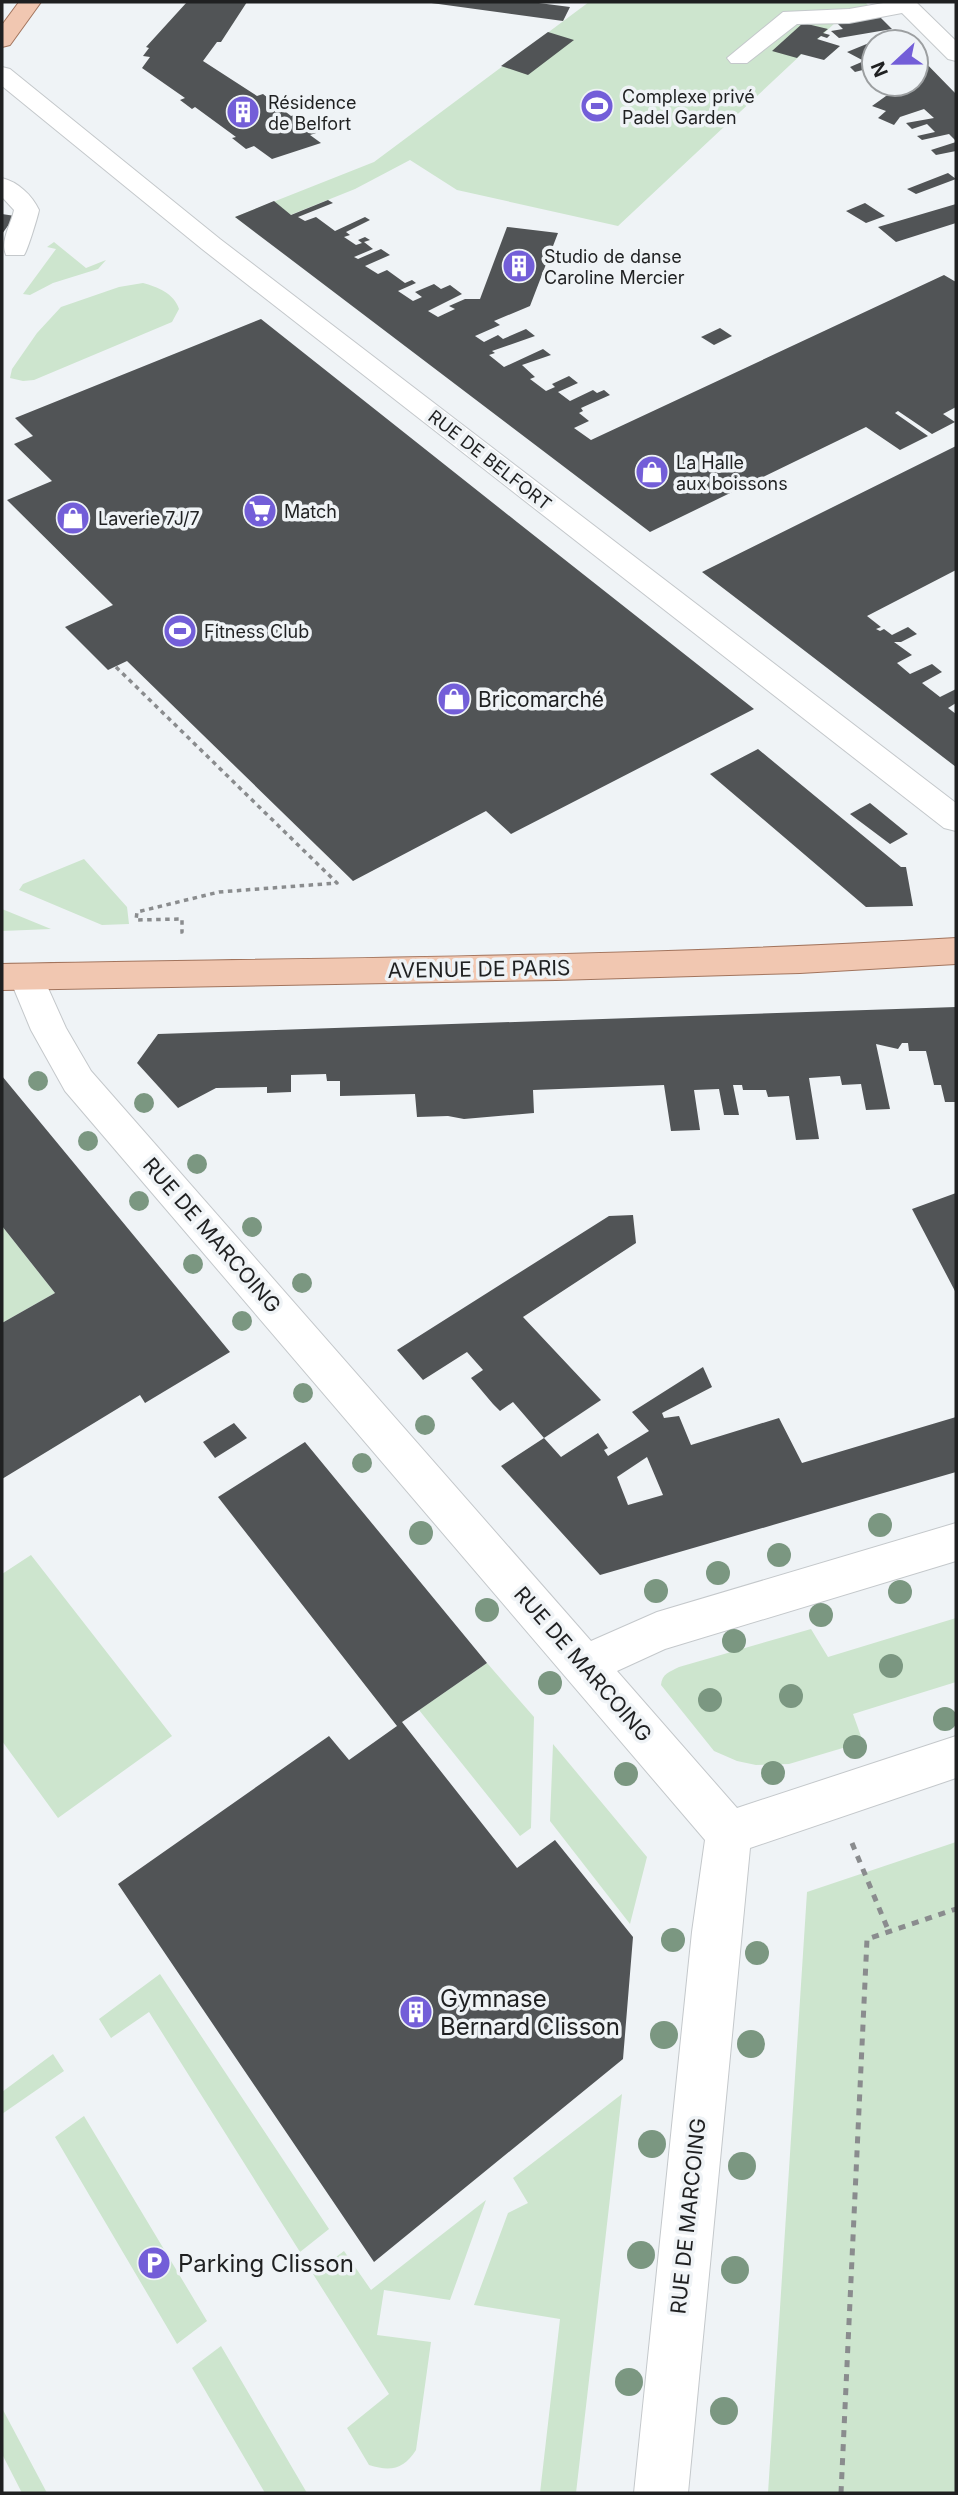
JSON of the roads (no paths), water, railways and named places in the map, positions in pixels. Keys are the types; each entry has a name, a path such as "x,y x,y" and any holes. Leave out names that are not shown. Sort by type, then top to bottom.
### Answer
{"main road":[{"path":"2,40 30,2"},
{"name":"AVENUE DE PARIS","path":"14,977 583,967 800,960 956,951"}],"street":[{"path":"739,58 791,17 849,16 906,4 956,54"},
{"name":"RUE DE BELFORT","path":"2,74 15,94 956,820"},
{"path":"2,186 24,201 27,208 27,215 16,234 15,250"},
{"name":"RUE DE MARCOING","path":"14,977 78,1081 729,1833 716,1932 661,2493"},
{"path":"584,1665 657,1632 956,1542"},
{"path":"729,1833 956,1757"}],"place":[{"name":"Complexe privé Padel Garden","path":"597,106"},
{"name":"Résidence de Belfort","path":"243,112"},
{"name":"Studio de danse Caroline Mercier","path":"519,266"},
{"name":"La Halle aux boissons","path":"652,472"},
{"name":"Match","path":"260,511"},
{"name":"Laverie 7J/7","path":"73,518"},
{"name":"Fitness Club","path":"180,631"},
{"name":"Bricomarché","path":"454,699"},
{"name":"Gymnase Bernard Clisson","path":"416,2012"},
{"name":"Parking Clisson","path":"154,2263"}]}
